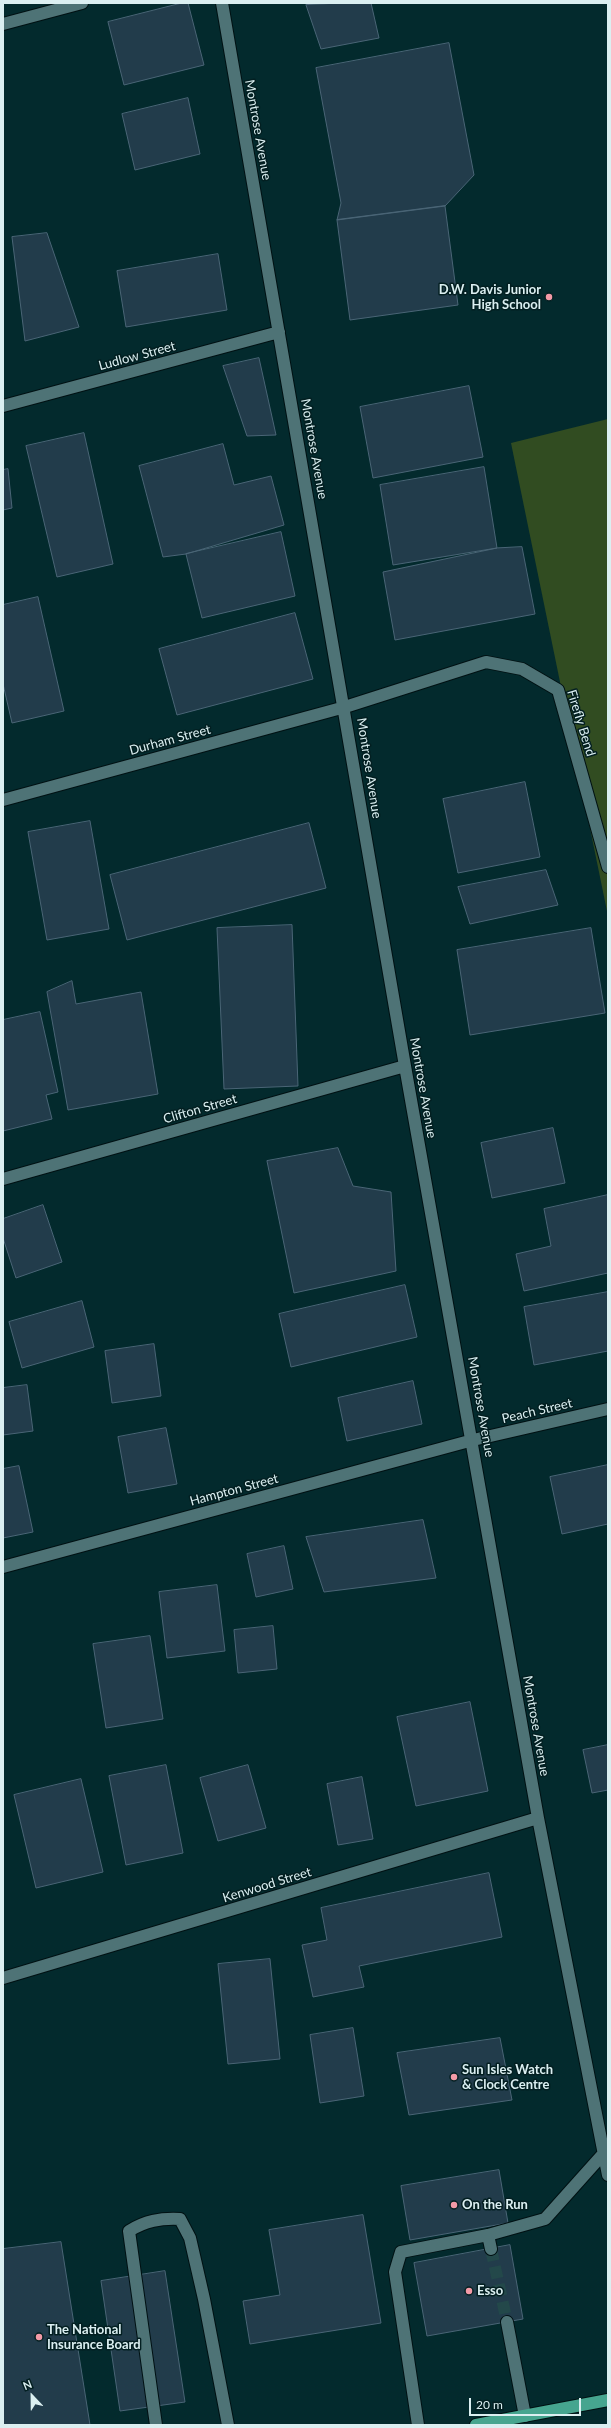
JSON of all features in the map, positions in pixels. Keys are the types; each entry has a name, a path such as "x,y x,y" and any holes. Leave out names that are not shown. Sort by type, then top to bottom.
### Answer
{"main road":[{"path":"476,2425 608,2400"}],"street":[{"path":"3,24 82,3"},
{"name":"Montrose Avenue","path":"222,3 345,707 405,1066 473,1440 538,1818 608,2175"},
{"name":"Ludlow Street","path":"3,406 279,332"},
{"name":"Firefly Bend","path":"345,707 486,662 522,668 558,690 608,867"},
{"name":"Durham Street","path":"3,800 345,707"},
{"name":"Clifton Street","path":"3,1179 405,1066"},
{"name":"Peach Street","path":"473,1440 608,1409"},
{"name":"Hampton Street","path":"3,1567 473,1440"},
{"name":"Kenwood Street","path":"3,1978 538,1818"},
{"path":"418,2425 395,2272 401,2252 488,2235 545,2219 604,2153"},
{"path":"156,2425 129,2231 141,2224 162,2218 180,2219 190,2238 204,2298 228,2425"},
{"path":"488,2235 491,2249"},
{"path":"507,2322 525,2416"}],"green space":[{"path":"608,419 608,916 511,443"}],"building":[{"path":"182,3 188,3 204,65 124,85 108,22"},
{"path":"371,3 379,38 321,49 306,5"},
{"path":"449,43 474,175 445,206 337,220 341,203 316,68"},
{"path":"188,98 200,154 135,170 122,114"},
{"path":"445,206 458,305 350,320 337,220"},
{"path":"47,233 79,327 25,341 12,237"},
{"path":"218,254 227,310 126,327 117,271"},
{"path":"259,358 276,435 247,436 223,366"},
{"path":"469,386 483,457 373,478 360,407"},
{"path":"84,433 113,564 57,577 26,446"},
{"path":"223,444 234,485 271,476 284,525 186,554 163,557 139,466"},
{"path":"484,467 497,548 393,565 380,485"},
{"path":"8,469 12,508 3,510 3,470"},
{"path":"281,532 295,596 202,618 186,554"},
{"path":"522,547 535,614 395,640 383,572 497,548"},
{"path":"38,597 64,711 12,723 3,684 3,605"},
{"path":"295,613 313,679 177,715 159,649"},
{"path":"525,782 540,857 458,873 443,799"},
{"path":"90,821 109,929 47,940 28,832"},
{"path":"309,823 326,888 127,940 110,875"},
{"path":"546,870 558,905 470,924 458,887"},
{"path":"292,925 298,1086 224,1089 217,928"},
{"path":"591,928 605,1013 470,1035 457,950"},
{"path":"72,981 76,1004 141,992 158,1094 68,1110 47,992"},
{"path":"40,1012 58,1092 46,1095 52,1119 3,1131 3,1020"},
{"path":"553,1128 565,1183 492,1198 481,1143"},
{"path":"338,1148 353,1186 391,1192 396,1271 294,1293 267,1161"},
{"path":"608,1195 608,1273 524,1291 516,1254 551,1246 544,1209"},
{"path":"43,1205 62,1262 16,1278 3,1238 3,1219"},
{"path":"405,1285 417,1337 291,1367 279,1314"},
{"path":"608,1292 608,1351 534,1365 524,1307"},
{"path":"82,1301 94,1347 22,1368 9,1322"},
{"path":"154,1344 161,1396 112,1403 105,1351"},
{"path":"413,1381 422,1424 347,1441 338,1398"},
{"path":"27,1385 33,1431 3,1435 3,1388"},
{"path":"166,1428 177,1484 128,1493 118,1437"},
{"path":"608,1465 608,1524 562,1534 550,1477"},
{"path":"19,1466 33,1532 3,1538 3,1469"},
{"path":"423,1520 436,1578 324,1592 306,1537"},
{"path":"284,1546 293,1589 256,1597 247,1554"},
{"path":"217,1585 225,1651 167,1658 159,1592"},
{"path":"273,1626 277,1669 238,1673 234,1630"},
{"path":"150,1636 163,1719 106,1728 93,1644"},
{"path":"470,1702 488,1791 416,1806 397,1717"},
{"path":"608,1745 608,1790 592,1793 583,1750"},
{"path":"166,1765 183,1853 126,1865 109,1776"},
{"path":"248,1765 266,1828 218,1841 200,1778"},
{"path":"362,1777 373,1839 338,1845 327,1784"},
{"path":"81,1779 103,1872 36,1888 14,1795"},
{"path":"489,1873 502,1937 359,1966 364,1987 313,1997 302,1945 327,1940 321,1908"},
{"path":"270,1959 280,2059 228,2064 218,1964"},
{"path":"353,2028 364,2096 320,2103 310,2035"},
{"name":"Sun Isles Watch & Clock Centre","path":"500,2038 512,2100 409,2115 397,2053"},
{"name":"On the Run","path":"499,2170 508,2223 410,2240 401,2186"},
{"path":"363,2215 381,2323 250,2344 243,2301 280,2295 269,2230"},
{"name":"The National Insurance Board","path":"61,2242 90,2425 3,2425 3,2249"},
{"name":"Esso","path":"510,2245 523,2319 427,2336 414,2263"},
{"path":"165,2271 185,2402 120,2411 101,2281"}],"tunnel":[{"path":"491,2249 507,2322"}],"place":[{"name":"D.W. Davis Junior High School","path":"549,297"},
{"name":"Sun Isles Watch & Clock Centre","path":"454,2077"},
{"name":"On the Run","path":"454,2205"},
{"name":"Esso","path":"469,2291"},
{"name":"The National Insurance Board","path":"39,2337"}]}
